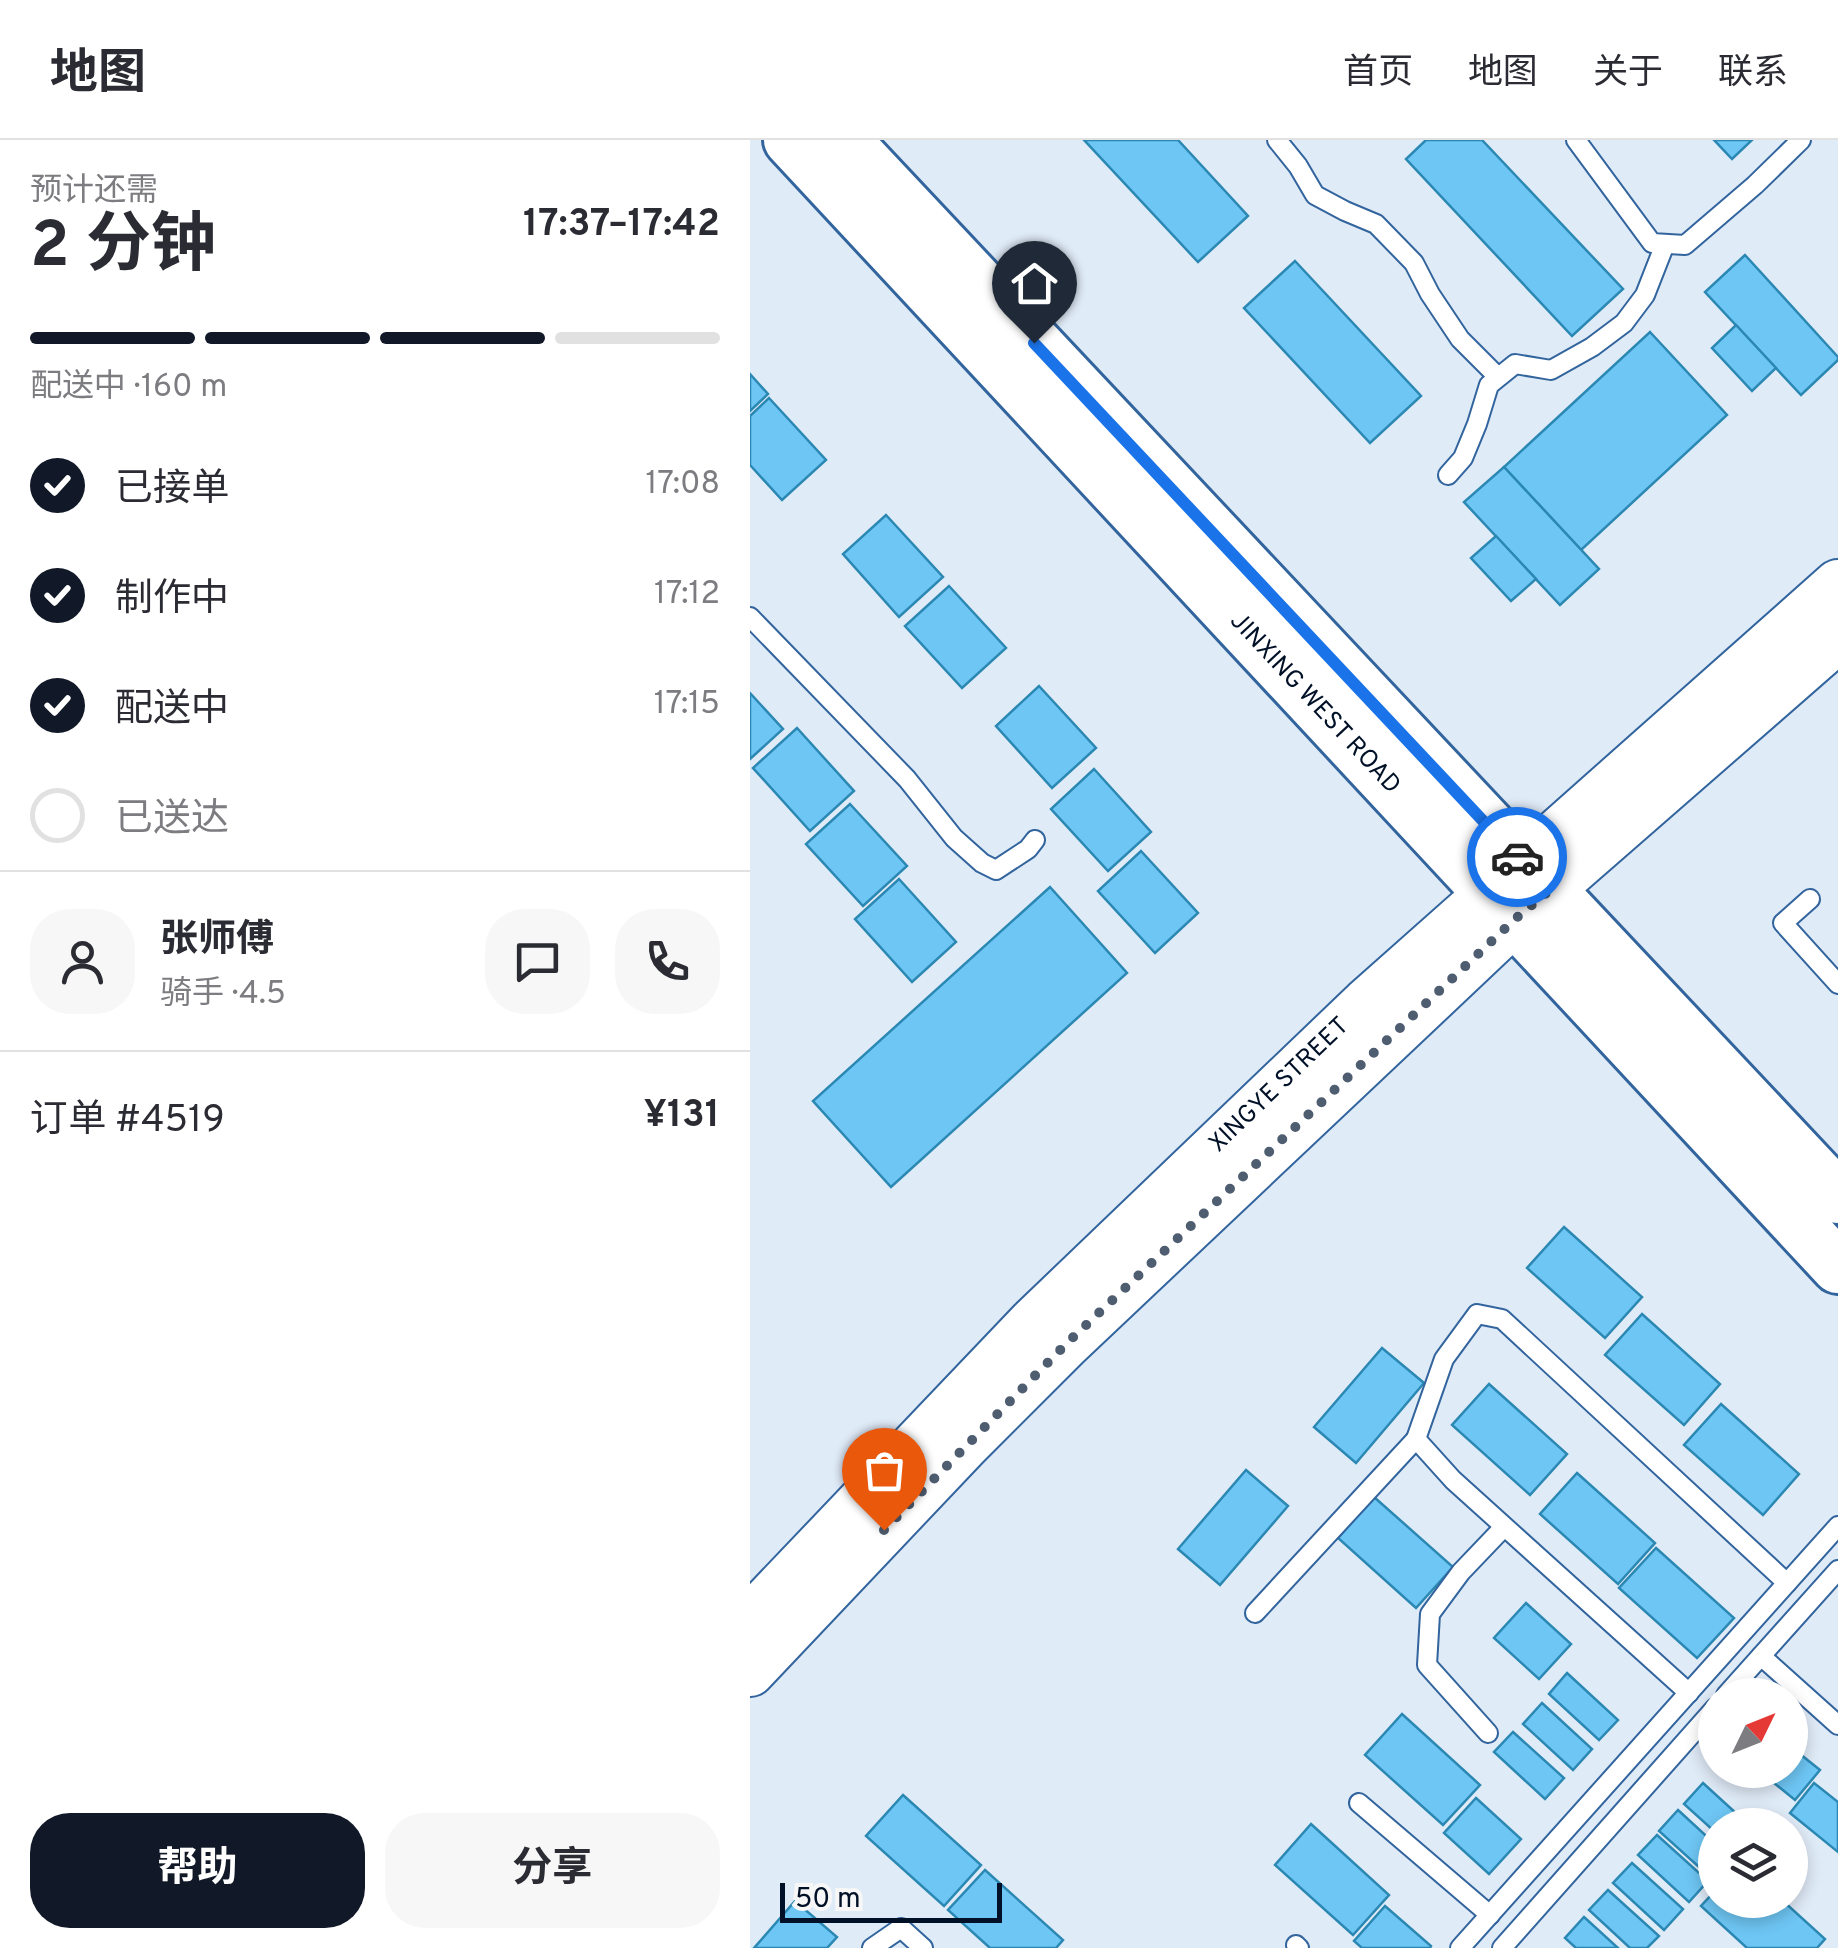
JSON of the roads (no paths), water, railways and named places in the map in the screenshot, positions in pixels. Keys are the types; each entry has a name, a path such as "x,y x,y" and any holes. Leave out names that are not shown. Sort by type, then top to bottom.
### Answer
{"main road":[{"name":"JINXING WEST ROAD","path":"790,140 1519,892 1838,1197"},
{"name":"JINXING WEST ROAD","path":"844,140 1519,892 1838,1266"},
{"name":"XINGYE STREET","path":"750,1672 1066,1344 1519,892 1838,584"},
{"name":"XINGYE STREET","path":"750,1619 1033,1322 1366,1003 1519,892 1838,638"}],"lane":[{"path":"1277,140 1315,195 1376,224 1414,262 1460,339 1494,373"},
{"path":"1576,140 1652,243 1665,244 1685,244 1801,140"},
{"path":"1448,476 1463,458 1489,385 1516,364 1551,370 1624,323 1645,294 1665,244"},
{"path":"750,617 982,864 996,870 1035,840"},
{"path":"1810,899 1783,923 1838,984"},
{"path":"1255,1613 1416,1439 1444,1359 1476,1314 1502,1319 1787,1583"},
{"path":"1416,1439 1452,1480 1689,1693"},
{"path":"1460,1948 1838,1526"},
{"path":"1488,1733 1427,1665 1430,1614 1461,1572 1504,1527"},
{"path":"1741,1678 1838,1570"},
{"path":"1761,1656 1838,1725"},
{"path":"1512,1945 1698,1728"},
{"path":"1359,1803 1490,1914"},
{"path":"872,1948 901,1928 924,1948"}]}
